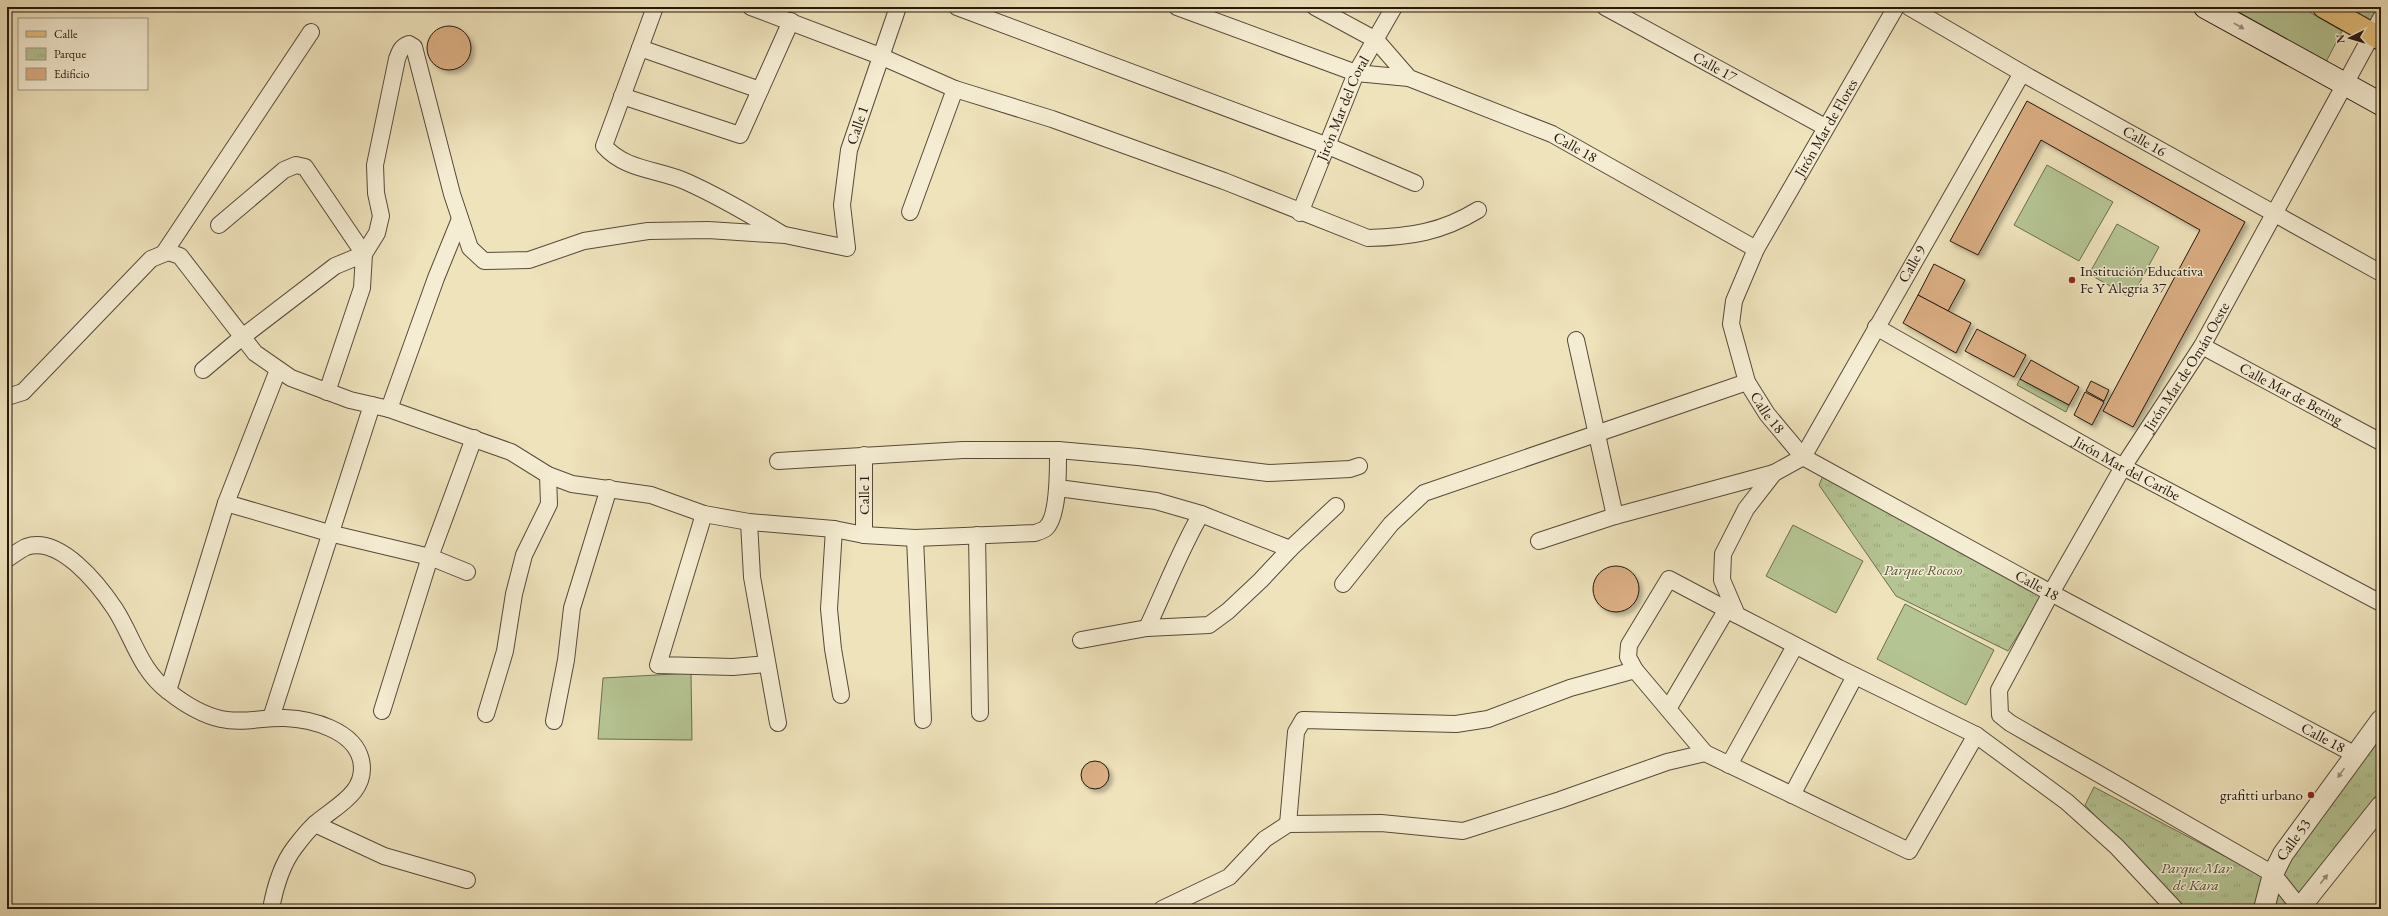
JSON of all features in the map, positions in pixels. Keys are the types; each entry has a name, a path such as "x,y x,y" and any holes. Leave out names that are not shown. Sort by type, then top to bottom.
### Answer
{"main road":[{"path":"2205,7 2381,104"},
{"path":"2324,7 2378,30"}],"street":[{"path":"655,7 604,146 613,156 627,164 686,182 738,208 785,235"},
{"path":"751,7 880,56 955,89 1052,119 1224,181 1300,213 1368,238 1393,238 1435,231 1457,222 1478,210"},
{"name":"Calle 1","path":"785,235 847,248 842,205 849,150 898,7"},
{"path":"958,7 1328,146 1415,183"},
{"path":"1177,7 1356,73 1409,78"},
{"name":"Calle 18","path":"1315,7 1376,40 1409,78 1552,134 1756,249 1731,313 1731,324 1747,382 1767,414 1803,457 2051,593 2354,754"},
{"name":"Jirón Mar del Coral","path":"1300,213 1356,73 1394,7"},
{"name":"Calle 17","path":"1605,7 1825,127"},
{"name":"Jirón Mar de Flores","path":"1756,249 1825,127 1896,7"},
{"name":"Calle 16","path":"1909,7 2022,73 2381,273"},
{"path":"622,96 740,135 791,21"},
{"name":"Jirón Mar de Omán Oeste","path":"2273,874 2010,723 2000,715 1999,690 2051,593 2123,467 2202,346 2345,85 2378,30"},
{"path":"164,253 310,32"},
{"path":"327,392 362,288 364,254 377,233 381,216 376,193 375,165 392,81 401,49 409,44 414,47 460,219 470,248 484,261 529,260 584,241 648,231 708,230 785,235"},
{"path":"640,48 760,90"},
{"name":"Calle 9","path":"1803,457 2022,73"},
{"path":"910,212 955,89"},
{"path":"219,224 284,170 296,165 304,166 364,254"},
{"path":"389,409 436,278 460,219"},
{"path":"7,397 23,392 152,259 164,253 173,253 180,256 241,338 255,353 291,378 327,392 389,409 512,452 548,475 572,484 651,495 704,514 749,522 834,530 864,535 915,538 1035,533 1047,527 1058,488 1058,450"},
{"path":"203,370 241,338 335,266 364,254"},
{"name":"Jirón Mar del Caribe","path":"1876,327 2123,467 2381,603"},
{"path":"1576,340 1596,435 1616,516"},
{"name":"Calle Mar de Bering","path":"2202,346 2381,442"},
{"path":"168,691 226,503 278,370"},
{"path":"1343,584 1391,524 1424,492 1596,435 1747,382"},
{"path":"271,718 329,533 372,405"},
{"path":"382,711 430,557 474,438"},
{"path":"778,461 963,450 1058,450 1138,457 1268,473 1350,469 1359,466"},
{"name":"Calle 1","path":"864,455 864,535"},
{"path":"1539,541 1616,516 1774,473 1803,457"},
{"path":"1732,612 1722,580 1723,554 1746,508 1774,473"},
{"path":"486,714 505,651 514,594 524,555 549,504 548,475"},
{"path":"554,721 566,660 572,608 609,488"},
{"path":"1058,488 1156,501 1201,514 1290,549"},
{"path":"226,503 329,533 430,557 467,572"},
{"path":"1081,640 1148,628 1209,625 1228,611 1261,580 1290,549 1336,506"},
{"path":"704,514 658,665 733,667 767,664"},
{"path":"1148,628 1176,566 1185,542 1201,514"},
{"path":"749,522 752,577 778,723"},
{"path":"834,530 830,610 833,649 841,695"},
{"path":"977,535 980,713"},
{"path":"915,538 923,720"},
{"path":"7,559 26,547 34,546 51,548 66,556 96,584 116,610 149,673 168,691 200,711 221,719 245,722 271,718 298,719 330,729 348,738 358,753 361,770 353,794 315,824 294,849 286,863 274,892 271,909"},
{"path":"1976,735 1909,851 1705,753 1635,670 1628,657 1629,645 1669,579 1855,676 1976,735 2067,802 2117,847 2175,909"},
{"path":"1668,709 1732,612"},
{"path":"1729,765 1796,646"},
{"path":"1288,824 1296,732 1303,720 1456,724 1488,719 1570,688 1635,670"},
{"path":"1792,795 1855,676"},
{"name":"Calle 53","path":"2264,909 2273,874 2283,854 2354,754 2381,720"},
{"path":"1162,909 1229,878 1265,839 1288,824 1381,823 1463,831 1560,800 1667,762 1705,753"},
{"path":"2273,874 2300,908 2380,808"},
{"path":"315,824 384,856 467,880"}],"green space":[{"path":"2230,7 2301,7 2342,31 2326,62"},
{"path":"2338,7 2381,7 2374,21 2369,21"},
{"path":"2047,165 2113,202 2079,261 2014,225"},
{"path":"2117,224 2159,247 2131,298 2089,274"},
{"path":"2020,379 2069,405 2066,412 2017,385"},
{"name":"Parque Rocoso","path":"1823,476 2043,595 2008,651 1896,596 1819,485"},
{"path":"1793,525 1863,561 1836,613 1766,576"},
{"path":"1905,604 1994,650 1966,705 1877,659"},
{"path":"691,673 692,740 598,739 603,678"},
{"path":"2381,729 2381,798 2299,896 2278,874"},
{"name":"Parque Mar de Kara","path":"2094,787 2266,878 2257,909 2182,909 2085,805"},
{"path":"2277,886 2290,908 2289,909 2270,909"}],"building":[{"path":"449,26 461,30 467,36 471,48 467,60 461,66 449,70 437,66 431,60 427,48 431,36 437,30"},
{"path":"2027,101 2245,222 2133,427 2103,411 2200,230 2041,140 1978,255 1950,241"},
{"path":"1934,264 1965,280 1948,311 1918,295"},
{"path":"1918,295 1971,323 1956,353 1903,323"},
{"path":"1977,329 2026,355 2014,377 1965,351"},
{"path":"2031,360 2079,387 2069,405 2020,379"},
{"path":"2091,381 2109,390 2104,401 2086,391"},
{"path":"2085,392 2104,402 2092,425 2074,415"},
{"path":"1616,566 1629,570 1635,576 1639,589 1635,602 1629,608 1616,612 1603,608 1597,602 1593,589 1597,576 1603,570"},
{"path":"1095,761 1101,762 1105,765 1108,769 1108,781 1105,785 1101,788 1095,789 1089,788 1085,785 1082,781 1081,775 1082,769 1085,765 1089,762"}],"place":[{"name":"Institución Educativa Fe Y Alegria 37","path":"2072,280"},
{"name":"grafitti urbano","path":"2311,795"}]}
